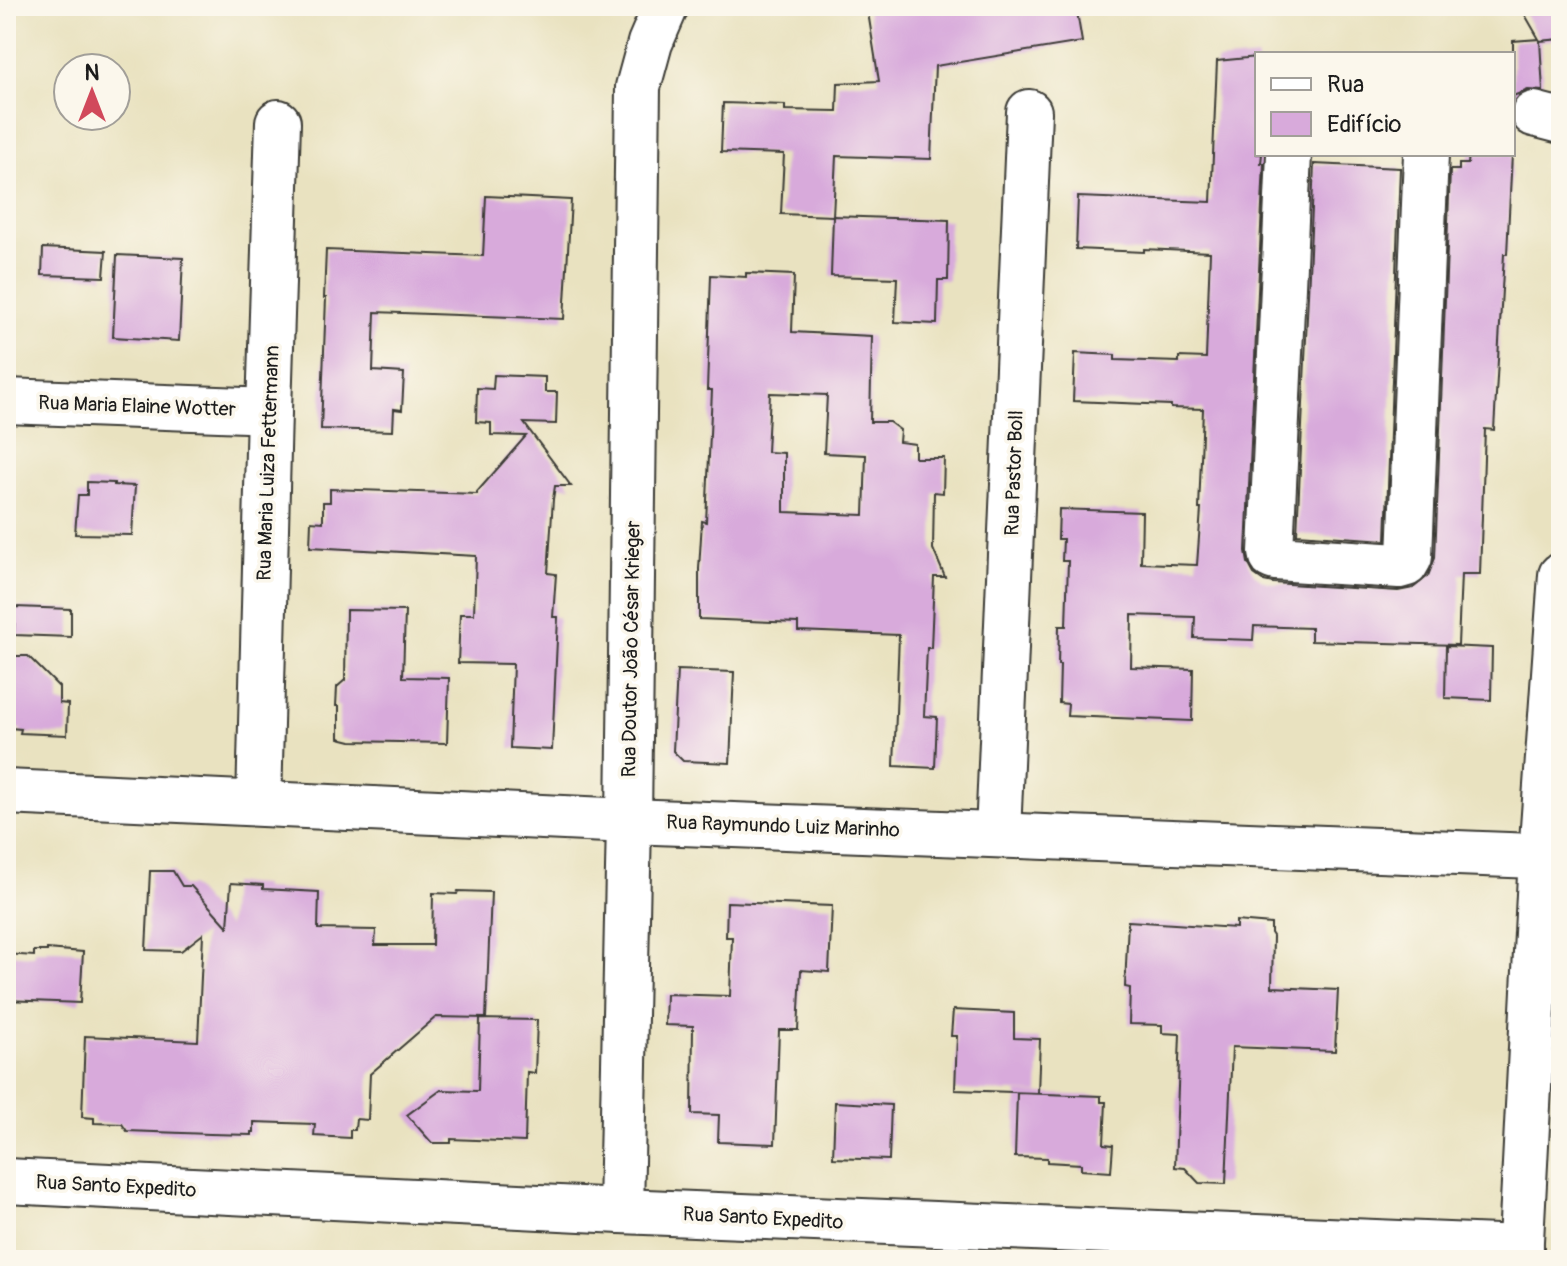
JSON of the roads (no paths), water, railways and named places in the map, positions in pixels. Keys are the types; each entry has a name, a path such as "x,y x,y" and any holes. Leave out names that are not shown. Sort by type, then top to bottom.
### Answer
{"street":[{"name":"Rua Doutor João César Krieger","path":"621,1211 638,87 650,43 666,6"},
{"name":"Rua Pastor Boll","path":"998,834 1029,112"},
{"name":"Rua Maria Luiza Fettermann","path":"259,803 278,122"},
{"path":"1289,156 1272,557 1399,566 1406,564 1410,557 1426,156"},
{"name":"Rua Maria Elaine Wotter","path":"6,401 269,411"},
{"path":"1520,1254 1551,857 1561,575"},
{"name":"Rua Raymundo Luiz Marinho","path":"6,792 629,821 1551,857"},
{"name":"Rua Santo Expedito","path":"6,1181 621,1211 1002,1244 1520,1254"}]}
